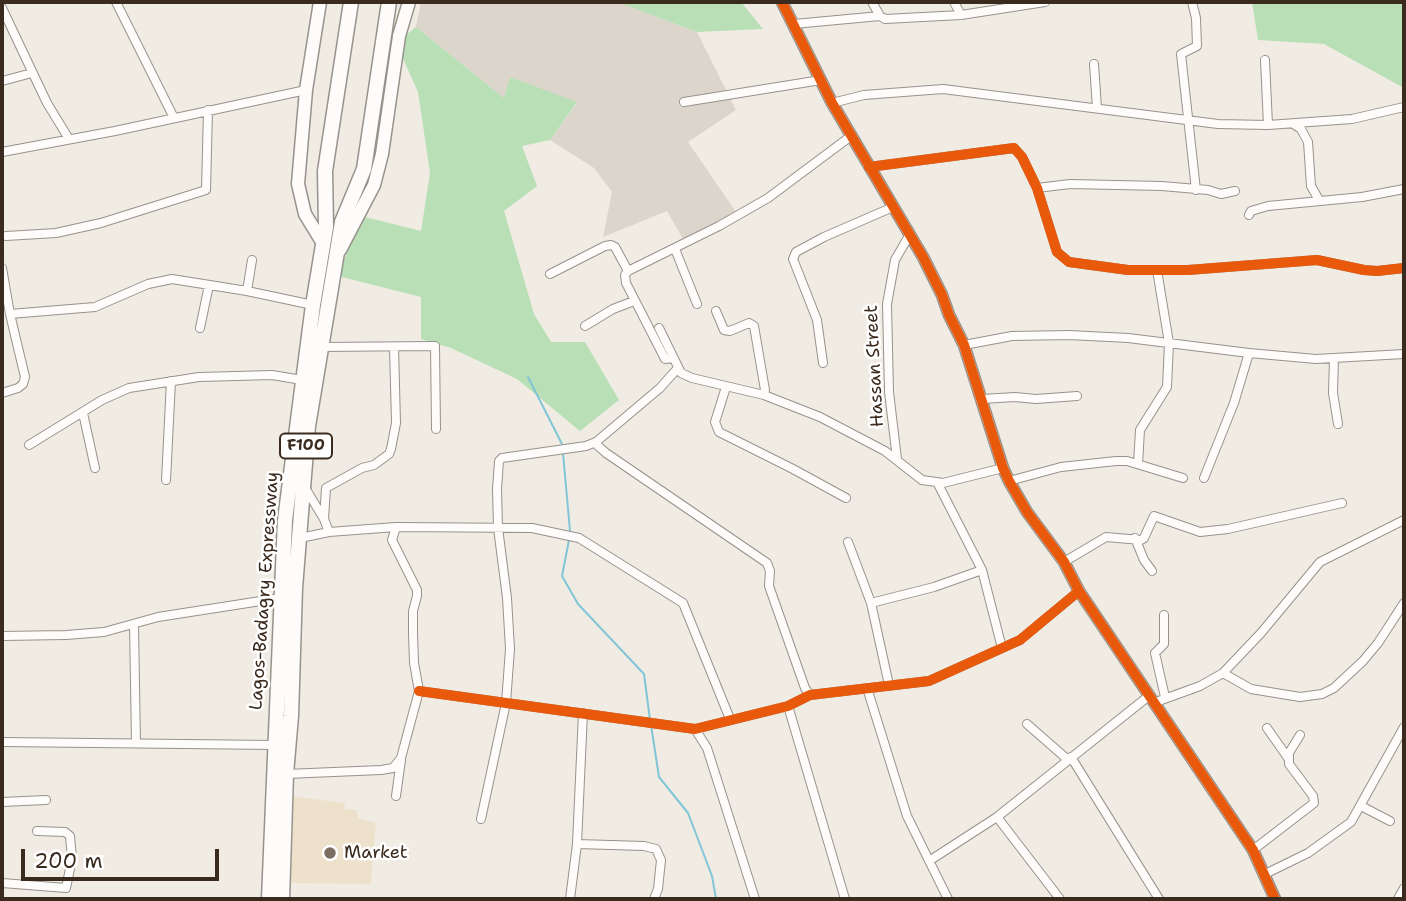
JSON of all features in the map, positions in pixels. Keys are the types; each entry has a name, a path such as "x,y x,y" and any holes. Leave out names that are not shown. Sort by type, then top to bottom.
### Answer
{"highway":[{"name":"Lagos-Badagry Expressway","path":"269,899 285,520 302,380 324,245 325,171 351,2"},
{"name":"Lagos-Badagry Expressway","path":"282,899 295,588 308,426 342,222 364,169 389,2"},
{"path":"276,718 291,716"}],"main road":[{"path":"320,2 306,90 298,184 305,214 324,245"},
{"name":"Lagos-Badagry Expressway","path":"334,260 374,186 382,153 397,46 409,2"}],"street":[{"path":"116,2 174,118"},
{"path":"782,2 832,103 910,234 942,295 964,345 1009,481 1027,512 1064,562 1079,591 1157,698 1254,850 1275,899"},
{"path":"872,2 880,16 885,19 961,15 1045,2"},
{"path":"954,2 961,15"},
{"path":"1192,2 1196,18 1196,46 1181,54 1196,190"},
{"path":"2,8 32,72 69,139"},
{"path":"794,24 880,16"},
{"path":"1265,60 1268,125"},
{"path":"1094,64 1097,108"},
{"path":"2,81 32,72"},
{"path":"684,102 821,80"},
{"path":"832,103 864,95 943,89 1218,124 1268,125 1352,119 1404,107"},
{"path":"2,152 306,90"},
{"path":"6,236 56,233 101,223 206,190 208,110"},
{"path":"1295,125 1301,129 1308,142 1311,186 1319,200"},
{"path":"673,358 664,359 634,301 625,278 628,271 675,249 768,198 851,136"},
{"path":"869,167 1014,148 1022,157 1037,188 1057,252 1065,260 1128,270 1188,270 1317,260 1364,270 1404,268"},
{"path":"1037,188 1070,184 1208,190 1220,194 1235,191"},
{"path":"1249,215 1256,209 1362,197 1404,189"},
{"path":"822,363 817,320 793,260 796,253 824,237 893,207"},
{"name":"Hassan Street","path":"897,459 889,382 887,304 895,260 910,234"},
{"path":"550,274 611,245 615,247 628,271"},
{"path":"675,249 697,304"},
{"path":"247,291 252,260"},
{"path":"2,268 25,377 18,388 2,393"},
{"path":"1138,464 1140,430 1167,387 1169,343 1157,270"},
{"path":"10,314 95,307 148,284 172,279 313,305"},
{"path":"200,328 209,285"},
{"path":"585,326 613,309 634,301"},
{"path":"716,312 724,330 730,331 749,323 754,326 764,395"},
{"path":"659,328 677,369 692,378 764,395 820,417 897,459 916,476 937,484 1003,468"},
{"path":"964,345 1012,337 1069,335 1128,338 1248,353 1334,358 1404,354"},
{"path":"321,347 435,346 436,429"},
{"path":"324,519 326,488 362,468 374,465 391,449 396,423 394,347"},
{"path":"1204,478 1234,403 1248,353"},
{"path":"1334,358 1333,393 1338,424"},
{"path":"481,819 506,703 510,649 498,528 499,461 505,457 596,442 660,388 677,369"},
{"path":"29,445 102,400 129,388 198,377 272,375 302,380"},
{"path":"166,480 171,381"},
{"path":"726,387 715,422 719,432 793,468 846,498"},
{"path":"982,400 1015,397 1036,400 1077,396"},
{"path":"83,413 95,468"},
{"path":"596,442 606,453 767,563 770,571 769,586 810,695"},
{"path":"1009,481 1074,466 1116,461 1138,464 1184,478"},
{"path":"303,483 329,533"},
{"path":"937,484 982,570 1002,648"},
{"path":"1064,562 1107,537 1141,540 1154,516 1200,532 1342,503"},
{"path":"929,861 997,817 1069,758 1157,698 1200,686 1223,673 1261,633 1320,562 1404,520"},
{"path":"396,527 392,540 417,593 413,611 413,643 419,691 401,758 396,796"},
{"path":"300,538 396,527 531,528 571,536 647,579 683,603 730,719"},
{"path":"1135,538 1152,571"},
{"path":"848,542 871,603 889,685"},
{"path":"871,603 934,587 982,570"},
{"path":"419,691 695,729 788,706 810,695 929,681 1020,640 1079,591"},
{"path":"2,636 104,632 159,617 281,598"},
{"path":"1223,673 1251,689 1300,697 1322,694 1334,688 1363,661 1404,603"},
{"path":"1157,698 1155,653 1164,644 1164,615"},
{"path":"134,625 136,743"},
{"path":"867,688 907,816 948,899"},
{"path":"788,706 845,899"},
{"path":"570,899 578,844 583,713"},
{"path":"1027,724 1069,758 1159,899"},
{"path":"1265,874 1308,853 1351,822 1404,727"},
{"path":"1267,728 1288,758"},
{"path":"695,729 707,748 755,899"},
{"path":"1254,850 1314,803 1313,796 1289,764 1289,753 1300,734"},
{"path":"2,742 275,745"},
{"path":"286,774 381,770 393,768 401,758"},
{"path":"2,802 46,800"},
{"path":"1361,806 1390,821"},
{"path":"997,817 1060,899"},
{"path":"2,883 66,888 72,859 70,836 65,832 37,831"},
{"path":"578,844 644,846 656,849 661,860 658,890 654,899"},
{"path":"1398,899 1404,888"}],"shaded area":[{"path":"421,2 617,2 697,32 736,110 688,142 736,212 683,239 667,211 603,237 612,192 594,168 550,140 577,103 510,77 504,98 416,27"},
{"name":"Market","path":"282,795 345,803 344,809 357,810 358,818 376,823 371,884 288,883"}],"green space":[{"path":"617,2 741,2 763,29 697,32"},
{"path":"1252,2 1404,2 1404,88 1324,44 1258,40"},
{"path":"416,27 504,98 510,77 577,102 550,140 522,146 537,186 504,211 534,314 551,342 585,342 619,400 580,431 517,379 451,348 421,339 421,297 338,276 361,216 421,231 430,173 418,92 396,43"}],"waterway":[{"path":"528,377 562,444"},
{"path":"563,453 570,531"},
{"path":"569,540 562,576 578,604 644,674 650,720"},
{"path":"651,725 659,777 688,813 712,876 716,899"}],"cycle path":[{"path":"782,2 832,103 923,257 942,295 964,345 1009,481 1027,512 1064,562 1079,591 1253,850 1275,899"},
{"path":"869,167 1014,148 1022,157 1037,188 1057,252 1069,262 1128,270 1188,270 1317,260 1364,270 1404,268"},
{"path":"419,691 695,729 788,706 810,695 929,681 1020,640 1079,591"}],"place":[{"name":"Market","path":"330,853"}]}
